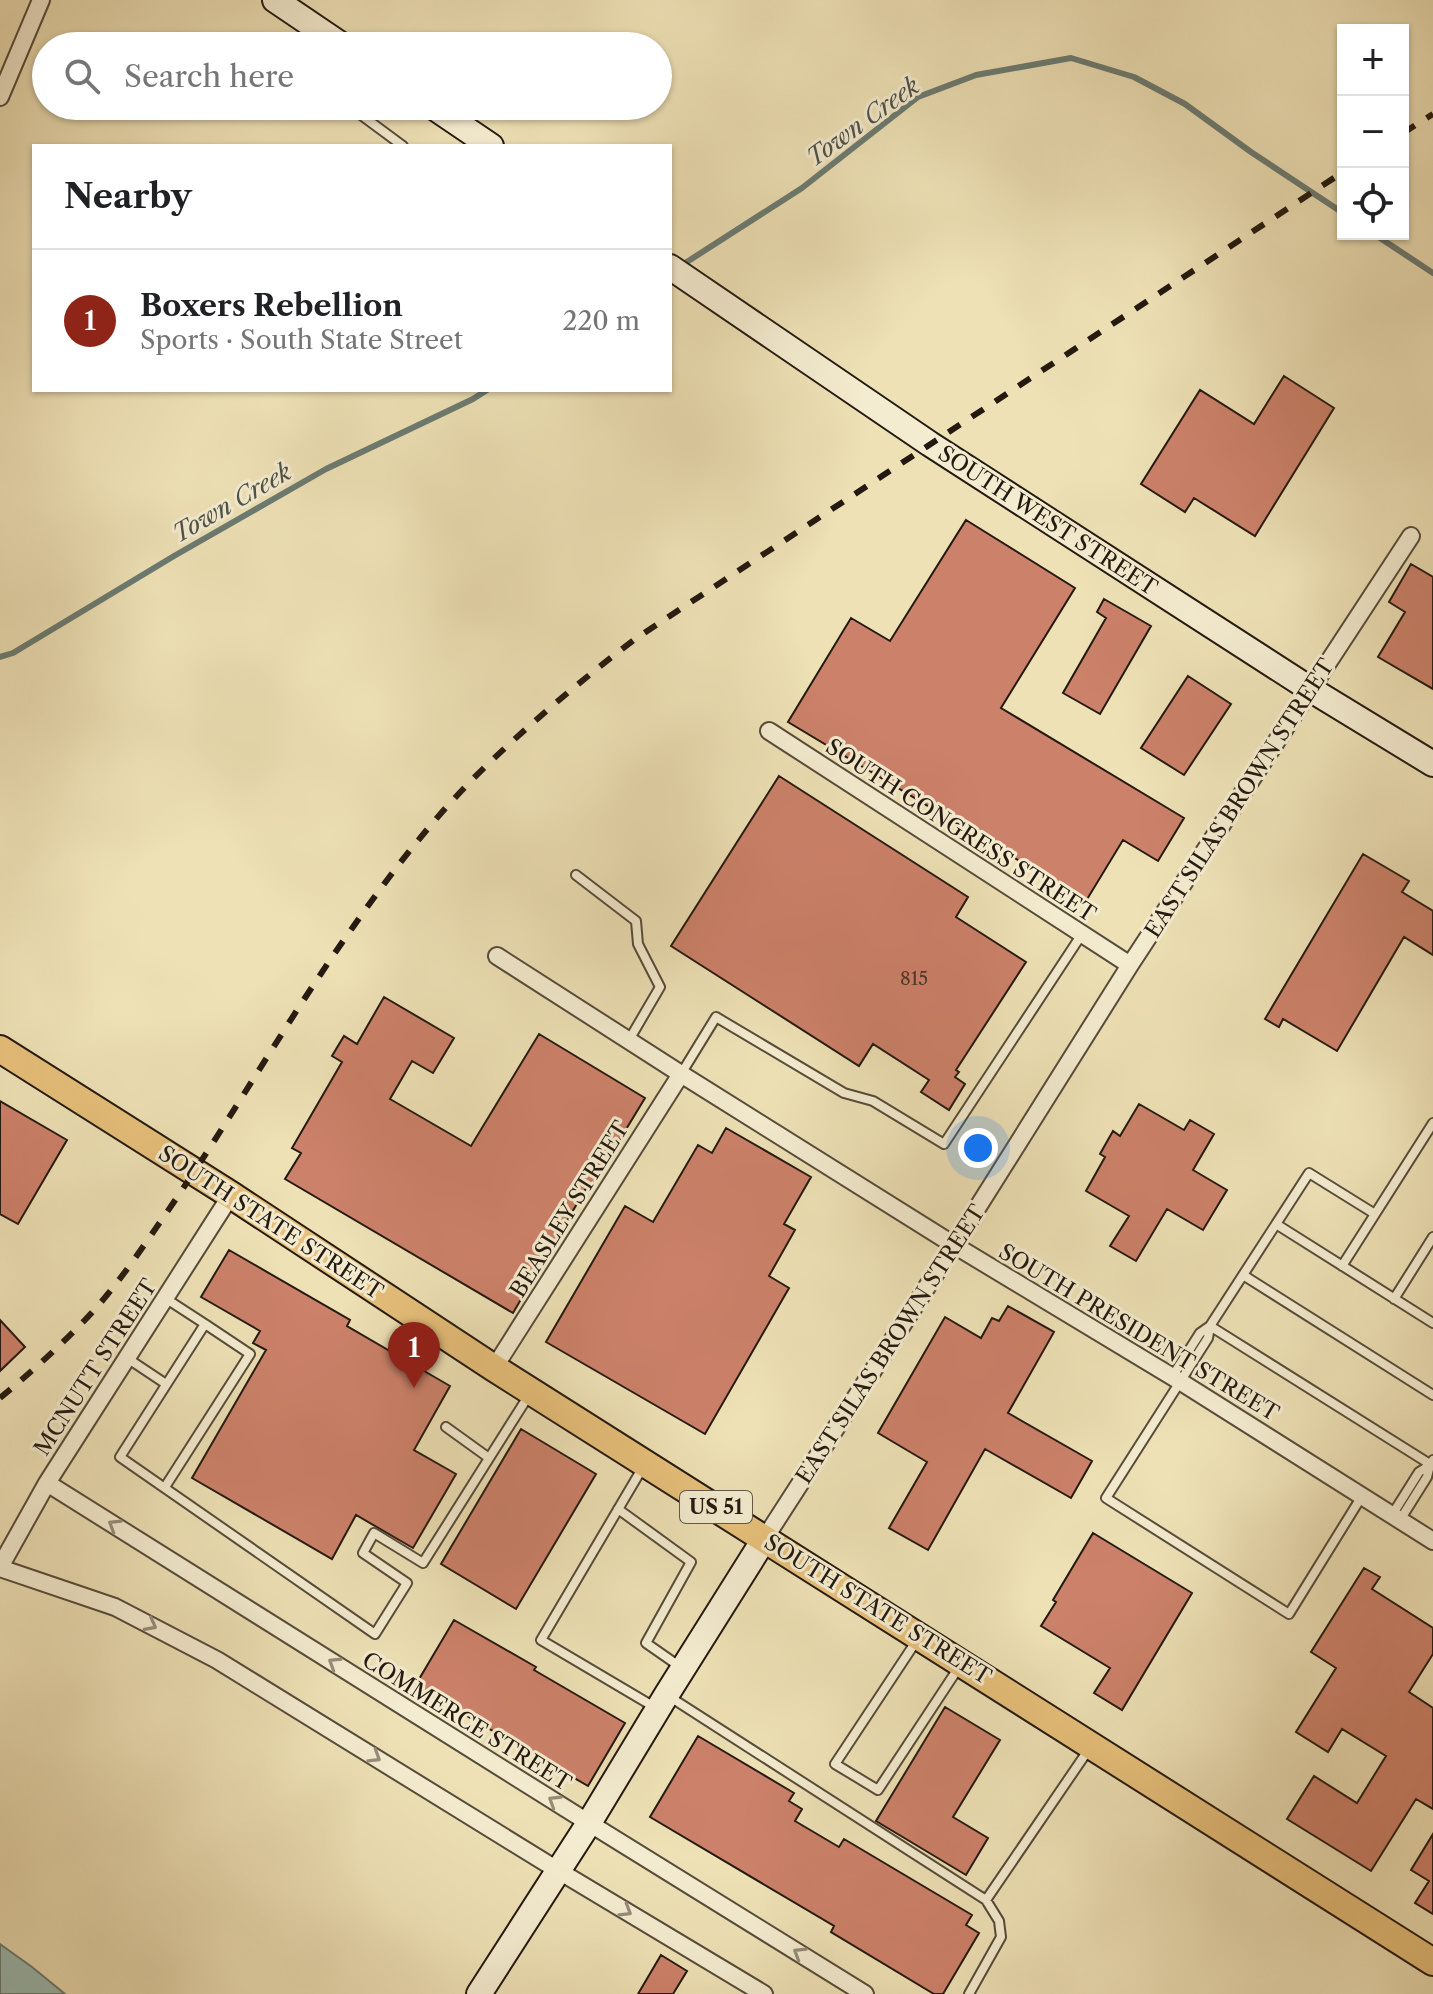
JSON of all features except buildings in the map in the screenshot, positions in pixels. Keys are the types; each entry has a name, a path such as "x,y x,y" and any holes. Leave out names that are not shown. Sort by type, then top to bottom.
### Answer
{"main road":[{"name":"SOUTH STATE STREET","path":"0,1049 231,1195 494,1368 1433,1962"}],"street":[{"path":"0,97 41,0"},
{"path":"275,0 322,32"},
{"path":"452,120 487,144"},
{"name":"SOUTH WEST STREET","path":"672,268 930,444 1310,689 1433,764"},
{"name":"EAST SILAS BROWN STREET","path":"479,1994 1130,965 1411,536"},
{"name":"SOUTH CONGRESS STREET","path":"769,731 1130,965"},
{"name":"SOUTH PRESIDENT STREET","path":"497,956 954,1245 1433,1541"},
{"name":"BEASLEY STREET","path":"494,1368 681,1074"},
{"name":"MCNUTT STREET","path":"0,1567 47,1483 231,1195"},
{"name":"COMMERCE STREET","path":"47,1483 865,1994"},
{"path":"0,1567 115,1607 217,1660 764,1994"}],"lane":[{"path":"368,120 400,144"},
{"path":"576,875 636,921 638,944 660,987 629,1041"},
{"path":"681,1074 716,1017 844,1093 873,1101 944,1144 1082,934"},
{"path":"1342,1266 1433,1123"},
{"path":"1362,1496 1289,1614 1106,1498 1177,1380 1208,1338 1210,1326 1309,1173 1375,1214"},
{"path":"1276,1224 1433,1323"},
{"path":"1394,1299 1433,1237"},
{"path":"1243,1275 1433,1395"},
{"path":"165,1298 250,1354 165,1487"},
{"path":"205,1324 120,1457 375,1634 407,1583 363,1553 374,1533 423,1563 532,1391"},
{"path":"1210,1326 1432,1464 1427,1477 1396,1518"},
{"path":"127,1358 166,1384"},
{"path":"446,1427 489,1458"},
{"path":"646,1463 541,1640 662,1702 986,1900 999,1921 1001,1937 969,1994"},
{"path":"618,1509 691,1562 646,1643 683,1669"},
{"path":"919,1636 835,1764 878,1790 962,1662"},
{"path":"986,1900 1091,1745"}],"water":[{"path":"0,1944 32,1967 65,1994 0,1994"}],"waterway":[{"name":"Town Creek","path":"679,267 802,188 918,97 976,75 1071,58 1134,77 1185,104 1337,209"},
{"name":"Town Creek","path":"1383,240 1433,273"},
{"name":"Town Creek","path":"0,657 13,653 326,469 484,392"}],"railway":[{"path":"1409,129 1433,114"},
{"path":"0,1398 74,1331 117,1283 368,906 433,822 505,748 635,639 1337,176"}],"place":[{"name":"Boxers Rebellion","path":"414,1388"}]}
